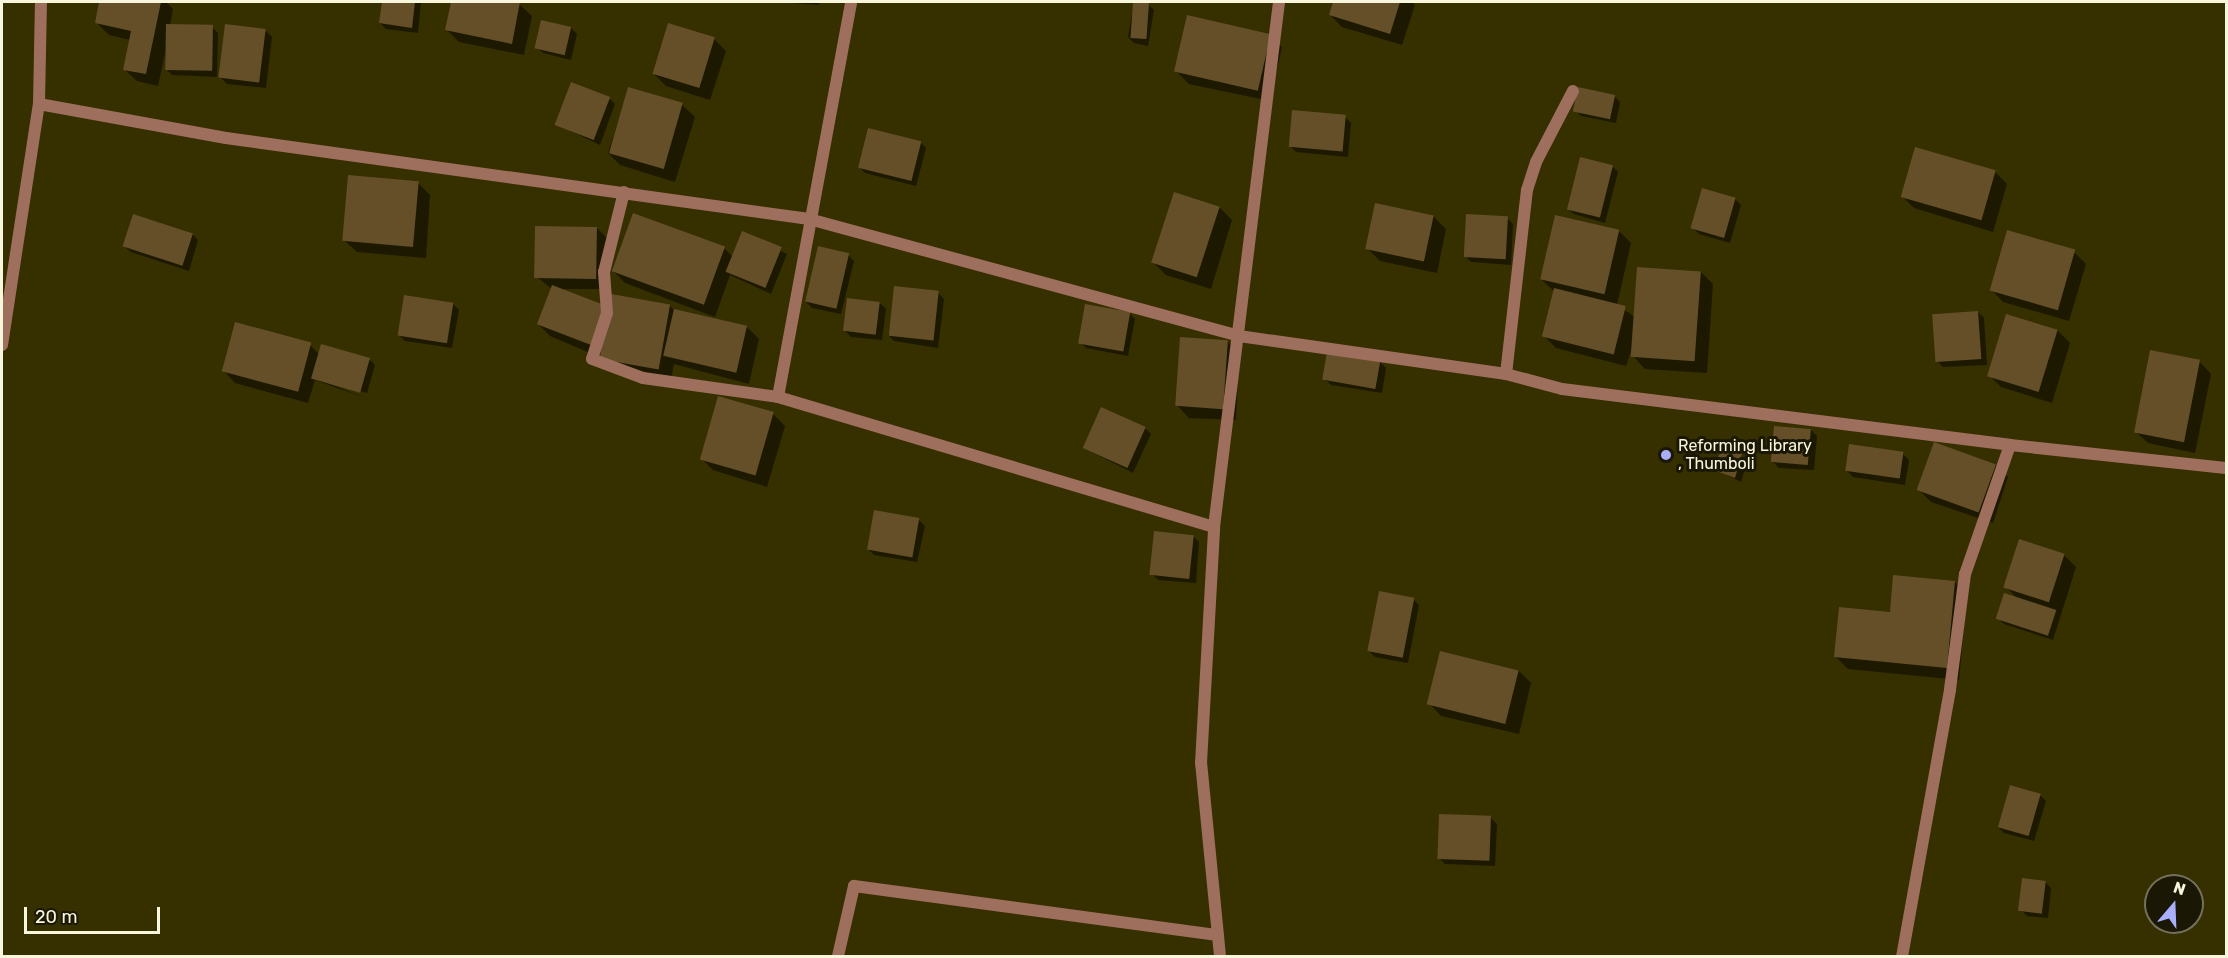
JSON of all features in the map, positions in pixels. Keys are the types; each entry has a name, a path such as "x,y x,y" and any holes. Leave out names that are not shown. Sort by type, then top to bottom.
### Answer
{"street":[{"path":"2,345 39,104 41,2"},
{"path":"778,397 808,219 851,2"},
{"path":"1220,957 1201,763 1214,527 1279,2"},
{"path":"1506,374 1527,190 1536,162 1573,91"},
{"path":"39,104 226,138 808,219 1239,336 1506,374 1562,388 2010,445 2226,468"},
{"path":"624,192 604,272 607,313 592,359 643,378 778,397 1214,527"},
{"path":"1902,957 1950,690 1965,574 2010,445"},
{"path":"838,957 854,886 1218,935"}],"building":[{"path":"99,2 161,2 146,74 123,70 131,31 95,23"},
{"path":"382,2 415,2 412,28 379,23"},
{"path":"451,2 520,2 512,44 445,30"},
{"path":"1133,2 1149,3 1146,39 1130,38"},
{"path":"1333,2 1400,2 1390,34 1329,15"},
{"path":"1187,15 1271,34 1258,91 1174,72"},
{"path":"541,20 571,27 565,55 534,48"},
{"path":"668,23 715,37 699,88 653,74"},
{"path":"166,24 213,25 212,71 165,70"},
{"path":"225,24 266,29 259,83 218,78"},
{"path":"571,82 610,97 594,140 555,125"},
{"path":"628,87 683,103 664,169 609,153"},
{"path":"1578,87 1615,95 1610,119 1573,111"},
{"path":"1292,110 1346,115 1343,152 1289,147"},
{"path":"868,128 921,141 911,181 858,168"},
{"path":"1915,147 1996,170 1981,220 1901,197"},
{"path":"1580,157 1613,165 1600,218 1567,209"},
{"path":"348,175 419,181 413,247 342,241"},
{"path":"1702,188 1736,198 1724,238 1690,228"},
{"path":"1174,192 1220,207 1197,277 1151,262"},
{"path":"1375,203 1434,215 1424,261 1365,249"},
{"path":"633,213 725,247 704,305 612,271"},
{"path":"133,214 193,233 182,266 122,246"},
{"path":"1466,214 1508,216 1506,259 1464,257"},
{"path":"1555,215 1619,230 1604,294 1540,279"},
{"path":"535,226 597,227 596,279 534,278"},
{"path":"2007,230 2075,250 2058,310 1990,291"},
{"path":"742,231 782,247 765,288 726,272"},
{"path":"818,246 849,253 836,309 805,302"},
{"path":"1637,267 1701,271 1695,361 1631,357"},
{"path":"552,285 608,307 593,346 537,324"},
{"path":"894,286 939,291 934,340 889,336"},
{"path":"1554,288 1626,306 1614,354 1542,337"},
{"path":"611,294 670,304 659,369 600,359"},
{"path":"404,295 453,303 447,343 398,335"},
{"path":"847,298 880,302 876,335 843,331"},
{"path":"1085,304 1130,312 1123,351 1078,343"},
{"path":"674,309 747,326 736,373 663,356"},
{"path":"1978,311 1981,359 1935,362 1932,314"},
{"path":"2006,314 2058,330 2039,392 1987,376"},
{"path":"235,322 311,342 298,392 222,371"},
{"path":"1180,337 1228,340 1223,409 1175,406"},
{"path":"321,344 370,358 360,393 311,379"},
{"path":"2150,350 2200,360 2184,442 2134,432"},
{"path":"1327,352 1380,361 1375,389 1322,380"},
{"path":"718,396 774,412 756,475 700,459"},
{"path":"1101,407 1146,427 1127,468 1083,448"},
{"path":"1774,426 1811,429 1808,465 1771,462"},
{"path":"1934,442 1996,465 1979,512 1917,490"},
{"path":"1849,444 1903,452 1900,478 1845,471"},
{"path":"1721,449 1742,454 1735,478 1714,470"},
{"path":"874,510 919,518 912,557 867,549"},
{"path":"1154,531 1194,535 1189,579 1149,575"},
{"path":"2019,539 2065,554 2049,602 2003,588"},
{"path":"1893,575 1955,581 1947,668 1834,657 1839,607 1890,612"},
{"path":"1379,591 1414,598 1403,658 1367,651"},
{"path":"2004,593 2056,610 2048,636 1996,619"},
{"path":"1440,651 1519,671 1505,724 1427,704"},
{"path":"2010,785 2041,794 2029,836 1998,827"},
{"path":"1439,814 1491,816 1489,861 1437,859"},
{"path":"2022,878 2046,881 2042,914 2018,911"}],"place":[{"name":"Reforming Library , Thumboli","path":"1666,455"}]}
